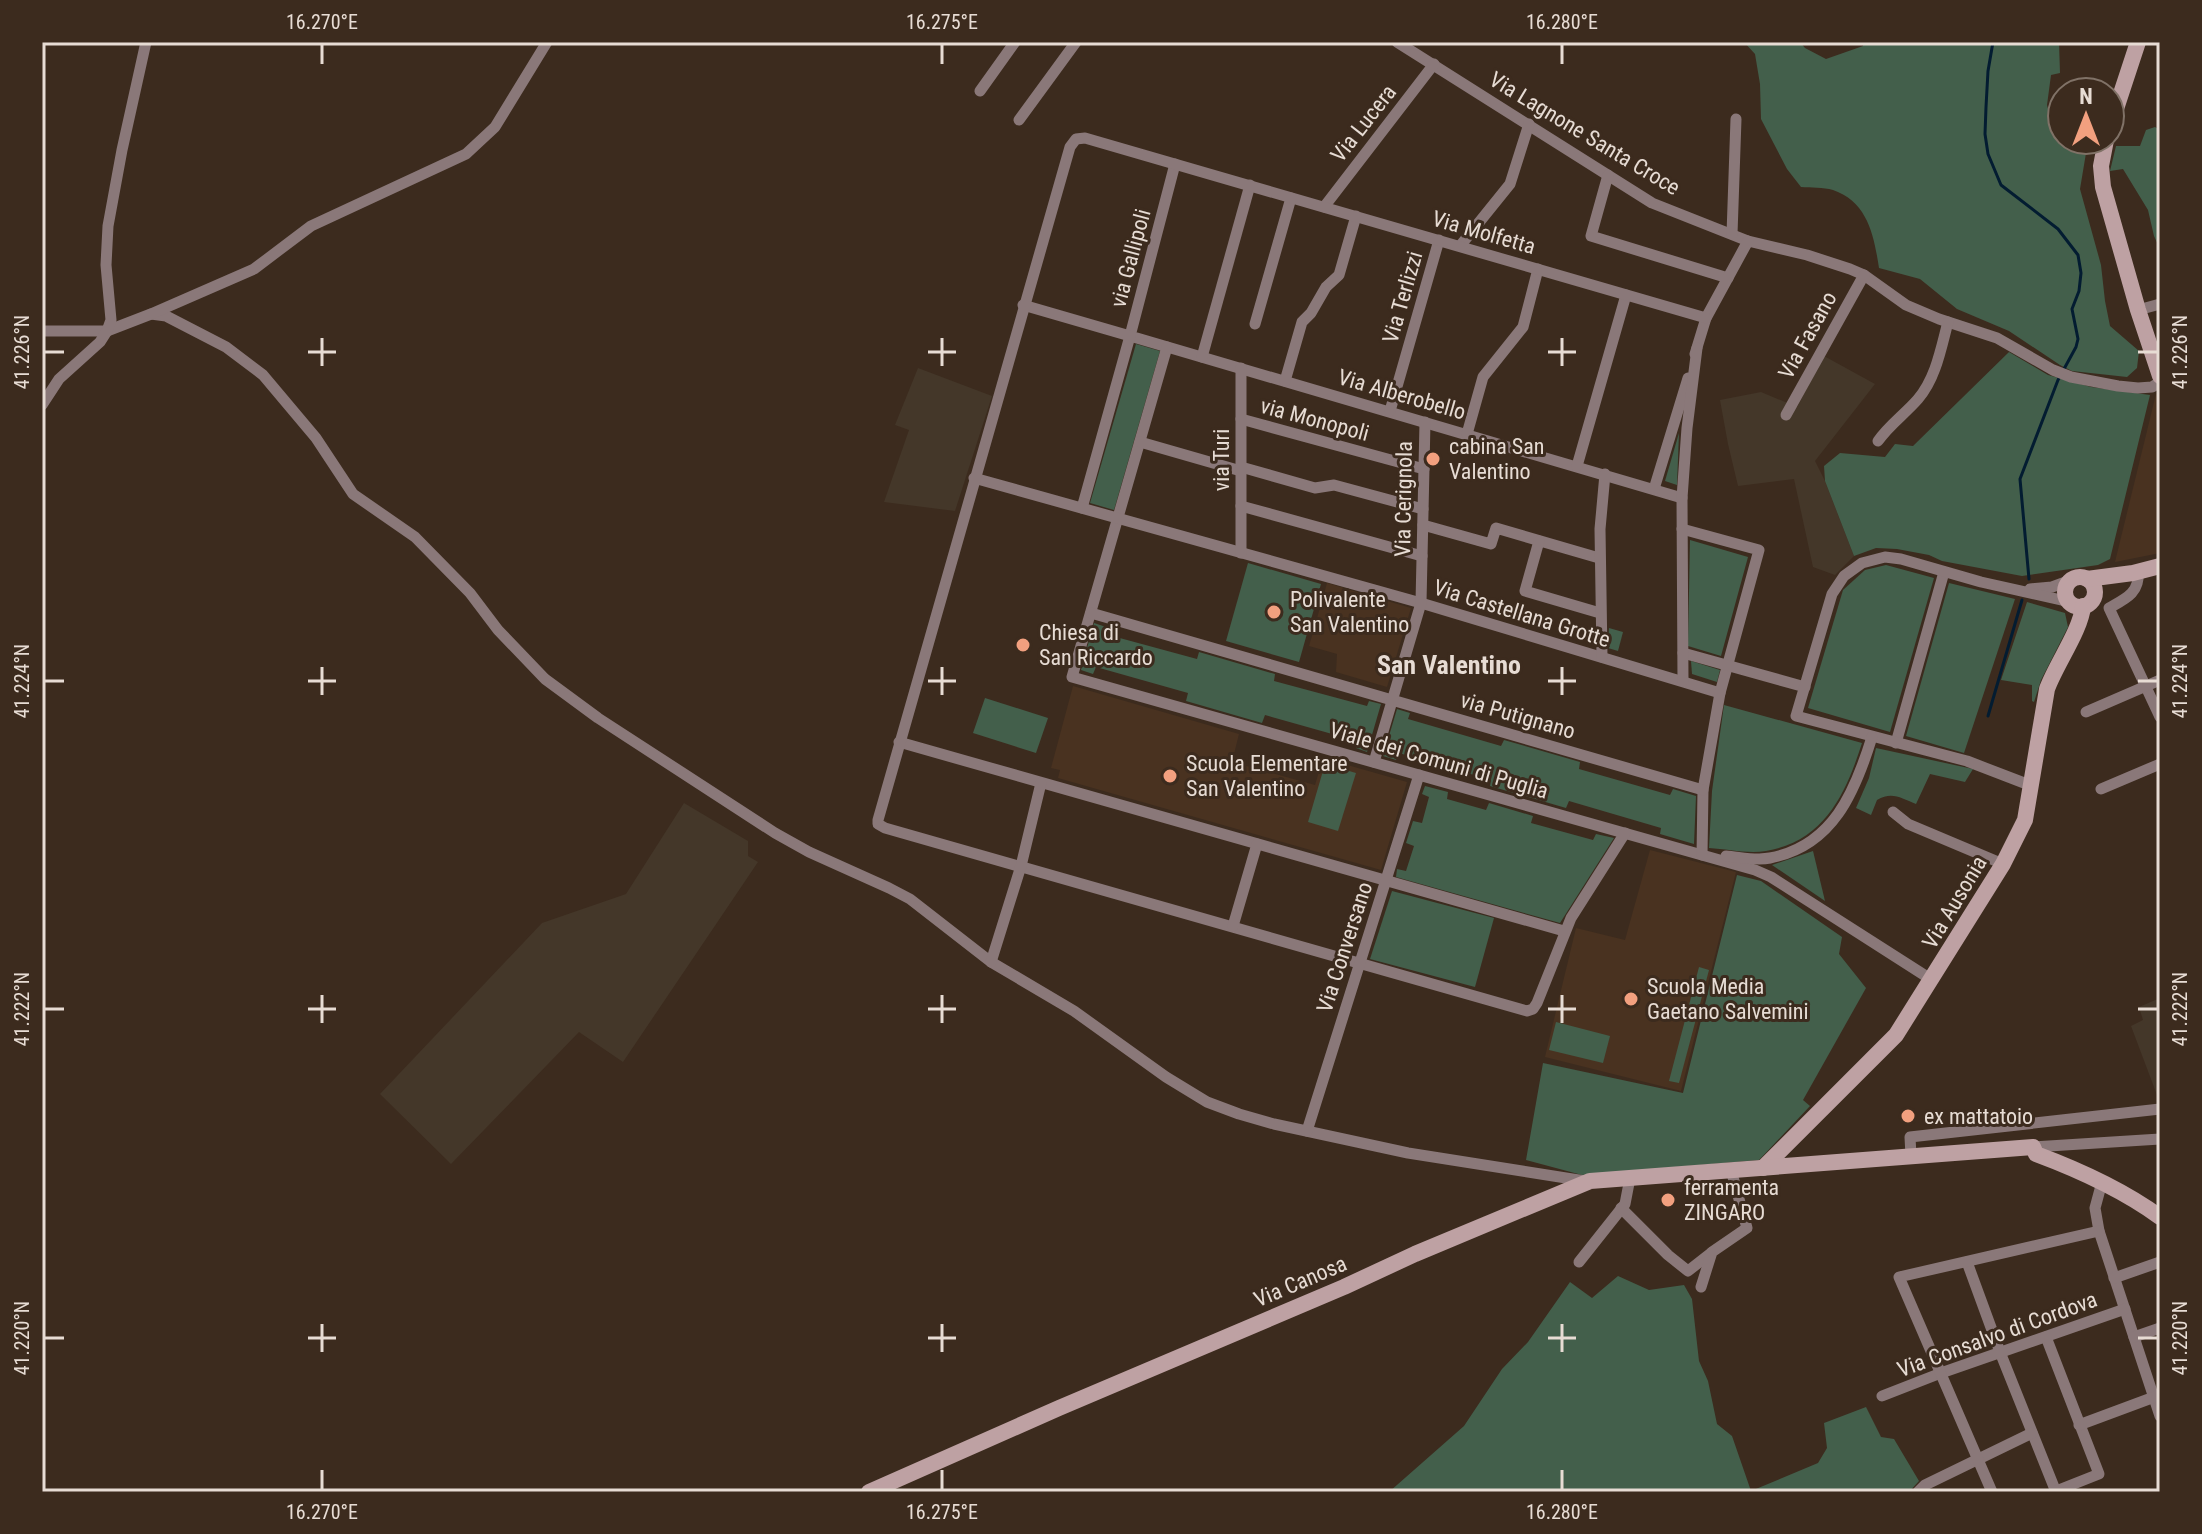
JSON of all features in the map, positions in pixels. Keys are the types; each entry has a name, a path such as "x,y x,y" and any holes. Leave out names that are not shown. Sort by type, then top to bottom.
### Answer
{"main road":[{"path":"2126,78 2138,42"},
{"path":"2103,156 2103,187 2160,376"},
{"path":"2084,584 2091,602 2076,604 2065,594 2067,584 2084,584 2160,566"},
{"name":"Via Ausonia","path":"1763,1168 1896,1035 2003,864 2025,820 2047,689 2082,619 2076,604"},
{"path":"2033,1147 2036,1154 2064,1164 2160,1217"},
{"name":"Via Canosa","path":"869,1492 1590,1181 2033,1147"},
{"path":"2107,1186 2160,1230"}],"street":[{"path":"42,405 59,379 107,331 111,320 106,265 108,226 146,42"},
{"path":"42,331 107,331 151,314 254,269 311,226 466,154 495,127 547,42"},
{"path":"980,91 1015,42"},
{"path":"1019,120 1076,42"},
{"name":"Via Lagnone Santa Croce","path":"1397,42 1652,203 1748,241 1807,255 1864,275 1906,305 1997,338 2071,377 2138,388 2152,387 2160,382"},
{"name":"Via Lucera","path":"1324,207 1434,64"},
{"path":"1732,234 1736,119"},
{"path":"1460,246 1510,184 1529,124"},
{"path":"1202,357 1250,185 1085,138 1076,139 1070,147 1023,305 878,824 1527,1011 1537,1003 1564,931 1625,833"},
{"name":"via Gallipoli","path":"1175,164 1130,336 1202,357"},
{"path":"1608,175 1591,236 1728,278"},
{"name":"Via Molfetta","path":"1250,185 1706,318"},
{"path":"1255,324 1291,198"},
{"path":"1285,381 1302,322 1326,287 1339,275 1356,216"},
{"name":"Via Terlizzi","path":"1390,411 1439,240"},
{"path":"1654,489 1706,318 1748,241"},
{"path":"1467,434 1483,377 1523,327 1538,269"},
{"name":"Via Fasano","path":"1786,415 1864,275"},
{"path":"1577,466 1626,295"},
{"path":"2138,310 2160,304"},
{"path":"974,478 1082,508 1130,336 1023,305"},
{"path":"151,314 166,316 226,347 263,375 316,438 353,494 415,537 470,593 498,630 545,679 598,718 775,833 910,899 991,962 1074,1011 1166,1077 1207,1102 1239,1114 1408,1153 1590,1181"},
{"path":"1878,441 1885,430 1919,398 1932,378 1948,322"},
{"name":"Viale dei Comuni di Puglia","path":"1167,347 1072,677 1771,877 1932,980"},
{"path":"1683,681 1682,498 1697,348"},
{"name":"Via Alberobello","path":"1202,357 1682,498"},
{"name":"via Turi","path":"1241,368 1241,553"},
{"name":"via Monopoli","path":"1241,419 1424,469"},
{"name":"Via Cerignola","path":"1374,762 1421,603 1425,422"},
{"path":"1140,442 1315,488 1334,485 1423,509"},
{"path":"1602,657 1599,558 1605,474"},
{"path":"1241,506 1422,556"},
{"name":"Via Castellana Grotte","path":"1082,508 1421,603 1720,693"},
{"path":"1423,525 1491,544 1496,528 1599,558"},
{"path":"1682,529 1759,550 1720,693 1703,790 1702,855 1771,858 1808,843 1837,817 1847,802 1872,737"},
{"path":"1539,541 1525,591 1600,613"},
{"path":"2032,786 1967,761 1796,716 1832,594 1850,570 1869,560 1885,557 1901,559 2076,604"},
{"path":"1896,743 1944,572"},
{"path":"2135,572 2139,582 2132,594 2109,608 2160,717"},
{"path":"2021,591 2084,584"},
{"name":"via Putignano","path":"1091,613 1703,790"},
{"path":"1683,653 1805,687"},
{"path":"2086,712 2160,680"},
{"path":"899,742 1564,931"},
{"path":"2101,789 2160,764"},
{"name":"Via Conversano","path":"1307,1131 1419,775"},
{"path":"991,962 1021,866 1041,783"},
{"path":"1893,812 1908,824 2003,864"},
{"path":"1233,926 1257,844"},
{"path":"1911,1156 1910,1137 2160,1109"},
{"path":"2033,1147 2160,1139"},
{"path":"1621,1208 1688,1271 1747,1228 1731,1170"},
{"path":"1579,1262 1625,1204 1630,1178"},
{"path":"2107,1186 2095,1208 2099,1231 2157,1396 2160,1416"},
{"path":"1992,1492 1899,1277 2099,1231"},
{"path":"1701,1287 1712,1252"},
{"path":"1967,1262 2056,1491 2099,1474 2046,1337"},
{"path":"2114,1278 2160,1262"},
{"name":"Via Consalvo di Cordova","path":"1882,1396 2125,1309"},
{"path":"2134,1337 2160,1328"},
{"path":"2079,1425 2157,1396"},
{"path":"1918,1492 1925,1485 2032,1433"}],"shaded area":[{"path":"1824,356 1875,384 1815,461 1854,556 1835,575 1813,567 1794,479 1738,486 1720,400 1761,392 1797,407"},
{"path":"918,368 992,396 955,511 884,502 909,430 895,425"},
{"path":"2156,394 2160,395 2160,553 2115,562"},
{"path":"1327,583 1411,608 1387,687 1336,672 1337,654 1309,646"},
{"name":"Scuola Elementare San Valentino","path":"1073,686 1239,734 1232,762 1315,785 1323,758 1407,782 1381,870 1058,778 1060,770 1051,768"},
{"path":"684,803 748,841 748,856 758,862 623,1062 579,1032 451,1164 380,1094 542,923 626,894"},
{"name":"Scuola Media Gaetano Salvemini","path":"1650,850 1736,872 1681,1091 1545,1057 1576,928 1625,940"},
{"path":"2160,998 2160,1103 2131,1026 2143,1020 2139,1007"}],"green space":[{"path":"1744,42 1800,42 1826,59 1863,46 1863,42 2059,42 2060,73 2046,76 2046,156 2086,156 2080,189 2101,265 2110,326 2139,351 2137,368 2127,377 2072,371 2009,331 1957,309 1920,279 1879,268 1871,232 1854,203 1833,190 1801,187 1787,169 1761,119 1755,54"},
{"path":"2155,127 2160,130 2160,249 2148,210 2123,169 2110,171 2114,156 2126,156 2126,146 2140,146 2146,130"},
{"path":"1136,344 1160,351 1114,510 1090,503"},
{"path":"2009,352 2048,375 2091,387 2150,395 2110,559 2098,565 2022,576 1897,549 1876,548 1854,556 1825,481 1824,466 1840,453 1885,457 1895,444 1913,446"},
{"path":"1679,433 1677,485 1665,481"},
{"path":"1690,540 1748,557 1721,656 1688,646"},
{"name":"Polivalente San Valentino","path":"1248,563 1321,584 1299,662 1226,641"},
{"path":"1886,565 1934,578 1890,732 1808,708 1843,590 1865,570"},
{"path":"1949,583 2015,599 1964,753 1906,736"},
{"path":"2027,602 2065,613 2068,627 2041,680 2034,702 2032,685 2001,680"},
{"path":"1094,623 1106,627 1105,634 1197,659 1199,652 1275,674 1274,681 1367,706 1369,701 1381,704 1367,752 1356,748 1357,741 1265,715 1262,723 1186,701 1188,693 1096,667 1093,674 1081,670"},
{"path":"1609,628 1623,632 1618,651 1608,648"},
{"path":"1691,661 1720,670 1717,682 1692,674"},
{"path":"985,698 1048,718 1036,753 973,733"},
{"path":"1724,705 1862,743 1840,797 1818,826 1804,837 1766,851 1709,848 1712,791"},
{"path":"1397,709 1410,713 1408,719 1501,746 1504,740 1580,762 1579,769 1670,795 1673,789 1696,796 1694,844 1660,834 1661,828 1569,801 1566,808 1490,786 1491,780 1399,753 1396,760 1383,756"},
{"path":"1876,748 1973,769 1965,782 1930,774 1916,804 1887,796 1877,800 1871,815 1856,808 1869,778"},
{"path":"1325,764 1356,773 1338,831 1308,822"},
{"path":"1425,786 1448,792 1447,799 1486,810 1489,803 1533,816 1531,823 1593,840 1596,834 1614,838 1560,923 1396,877 1397,869 1406,871 1414,846 1406,843 1413,821 1422,823 1429,797 1422,794"},
{"path":"1813,851 1825,901 1772,865"},
{"path":"1737,875 1761,881 1842,937 1839,954 1866,988 1803,1100 1810,1106 1759,1160 1582,1175 1526,1160 1543,1063 1683,1093"},
{"path":"1392,891 1494,918 1475,987 1370,959"},
{"path":"1699,967 1709,970 1679,1083 1669,1081"},
{"path":"1556,1022 1610,1036 1603,1063 1549,1050"},
{"path":"1618,1276 1649,1290 1684,1285 1692,1299 1699,1361 1708,1381 1717,1424 1732,1436 1751,1491 1818,1463 1827,1448 1824,1423 1866,1407 1881,1437 1894,1439 1919,1481 1909,1492 1389,1492 1464,1426 1502,1369 1528,1342 1570,1282 1592,1298"}],"waterway":[{"path":"1993,42 1986,107 1988,154 2001,185 2058,229 2078,255 2081,273 2079,291 2072,309 2078,339 2076,347 2058,380 2020,479 2029,579"},
{"path":"1988,716 2022,600"}],"place":[{"name":"cabina San Valentino","path":"1433,459"},
{"name":"Polivalente San Valentino","path":"1274,612"},
{"name":"Chiesa di San Riccardo","path":"1023,645"},
{"name":"Scuola Elementare San Valentino","path":"1170,776"},
{"name":"Scuola Media Gaetano Salvemini","path":"1631,999"},
{"name":"ex mattatoio","path":"1908,1116"},
{"name":"ferramenta ZINGARO","path":"1668,1200"}],"district":[{"name":"San Valentino","path":"1449,665"}]}
